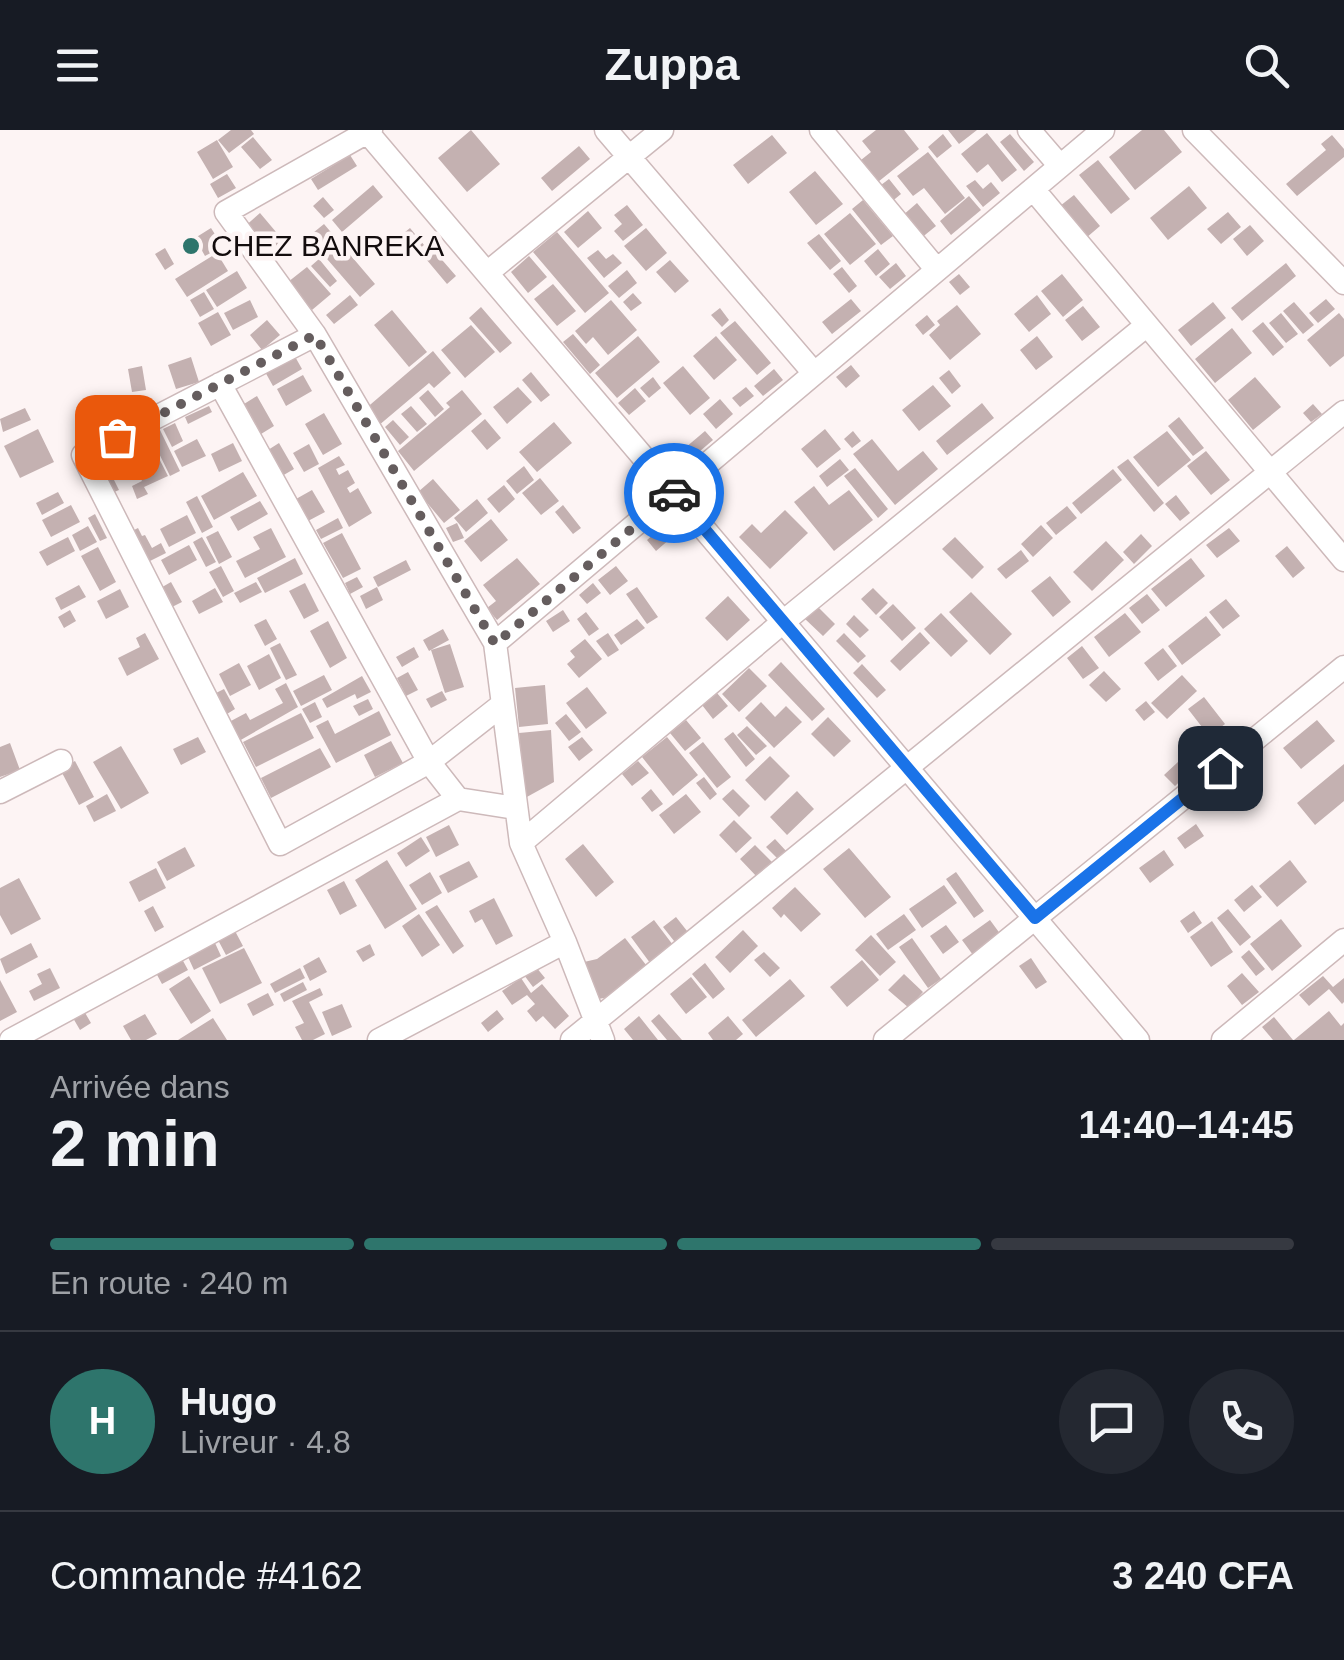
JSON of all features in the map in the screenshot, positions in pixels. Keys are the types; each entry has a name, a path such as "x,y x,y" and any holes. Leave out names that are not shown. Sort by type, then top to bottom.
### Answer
{"street":[{"path":"606,130 814,373"},
{"path":"487,273 662,130"},
{"path":"821,130 938,270"},
{"path":"1029,130 1060,166"},
{"path":"495,644 1102,130"},
{"path":"1194,130 1344,283"},
{"path":"599,1030 521,843 495,644 315,335 226,212 370,132 1138,1040"},
{"path":"1033,189 1344,560"},
{"path":"521,843 1147,325"},
{"path":"315,335 82,455 280,844 429,762 503,704"},
{"path":"220,384 429,762 458,799"},
{"path":"572,1040 599,1030 907,768 1344,412"},
{"path":"885,1040 1344,668"},
{"path":"0,792 62,761"},
{"path":"0,1031 8,1040 458,799 516,808"},
{"path":"1223,1040 1344,940"},
{"path":"379,1040 565,942"}],"building":[{"path":"231,130 251,130 254,134 229,153 218,140"},
{"path":"471,130 500,164 467,192 438,158"},
{"path":"876,130 904,130 919,149 873,186 856,164 871,152 862,141"},
{"path":"948,130 977,130 959,144"},
{"path":"1142,130 1164,130 1182,152 1135,190 1109,157"},
{"path":"987,133 1017,170 1002,182 988,164 977,173 961,154"},
{"path":"943,134 952,146 937,158 928,147"},
{"path":"1010,134 1034,162 1024,171 1000,142"},
{"path":"772,135 787,153 748,184 733,165"},
{"path":"1332,135 1344,149 1344,157 1297,196 1286,184 1326,150 1321,144"},
{"path":"253,137 272,160 260,169 241,147"},
{"path":"217,140 233,167 213,179 197,152"},
{"path":"579,146 590,159 552,191 541,178"},
{"path":"928,152 965,198 945,214 924,188 913,196 897,176"},
{"path":"350,155 357,166 318,190 311,179"},
{"path":"1098,160 1130,199 1111,214 1079,175"},
{"path":"815,171 843,204 816,225 789,192"},
{"path":"227,174 236,188 218,198 210,184"},
{"path":"889,179 901,194 890,203 877,188"},
{"path":"975,180 983,189 991,182 1000,193 983,207 966,186"},
{"path":"373,185 383,197 342,232 332,220"},
{"path":"1189,186 1207,208 1168,240 1150,218"},
{"path":"1074,195 1100,226 1086,238 1060,206"},
{"path":"969,196 981,210 951,235 940,221"},
{"path":"323,197 334,210 324,218 313,206"},
{"path":"863,200 893,236 881,245 852,209"},
{"path":"917,203 936,226 920,239 902,216"},
{"path":"627,205 643,225 623,241 614,231 622,224 614,215"},
{"path":"588,211 602,228 578,248 564,232"},
{"path":"1228,212 1241,227 1221,244 1207,229"},
{"path":"260,213 287,245 269,260 242,229"},
{"path":"850,213 876,244 850,265 824,234"},
{"path":"324,224 375,284 360,297 308,237"},
{"path":"1250,225 1264,241 1247,256 1233,239"},
{"path":"211,228 218,239 212,243 216,250 205,256 195,238"},
{"path":"410,228 424,245 407,259 393,242"},
{"path":"646,228 667,253 646,271 624,246"},
{"path":"557,232 609,293 585,313 533,252"},
{"path":"819,234 841,261 830,270 807,243"},
{"path":"430,246 456,276 447,284 421,253"},
{"path":"165,248 174,264 165,270 155,254"},
{"path":"878,249 890,264 876,276 864,261"},
{"path":"598,250 606,259 613,254 622,263 604,278 587,258"},
{"path":"217,253 228,271 187,297 175,279"},
{"path":"529,256 547,277 528,293 511,272"},
{"path":"319,259 337,281 330,287 311,266"},
{"path":"670,260 689,281 675,293 656,272"},
{"path":"896,263 906,276 890,289 879,277"},
{"path":"1286,263 1296,276 1242,321 1231,308"},
{"path":"307,267 331,294 312,310 288,282"},
{"path":"842,267 857,286 849,293 833,274"},
{"path":"627,270 637,283 619,298 608,286"},
{"path":"237,271 247,288 217,307 206,290"},
{"path":"959,274 970,287 960,295 949,282"},
{"path":"1062,274 1083,300 1063,317 1041,291"},
{"path":"553,284 576,311 557,326 534,299"},
{"path":"204,292 214,309 200,317 190,300"},
{"path":"633,293 642,303 631,311 623,302"},
{"path":"350,295 358,305 334,324 326,315"},
{"path":"1037,295 1051,314 1029,332 1014,314"},
{"path":"851,299 861,311 832,334 822,322"},
{"path":"1326,299 1335,309 1318,323 1309,313"},
{"path":"250,300 258,317 233,330 224,313"},
{"path":"611,300 637,330 608,355 593,337 586,344 575,331"},
{"path":"1213,302 1226,318 1191,346 1178,330"},
{"path":"1294,302 1314,325 1303,334 1283,311"},
{"path":"957,305 981,334 950,360 929,335 940,325 937,321"},
{"path":"1083,306 1100,327 1082,341 1065,320"},
{"path":"481,307 512,343 500,353 469,318"},
{"path":"720,308 729,320 722,327 711,315"},
{"path":"392,310 427,352 409,367 374,325"},
{"path":"218,312 231,335 211,346 198,323"},
{"path":"1281,313 1298,334 1286,343 1269,323"},
{"path":"1339,313 1344,319 1344,356 1330,367 1307,340"},
{"path":"927,315 935,325 923,335 915,325"},
{"path":"267,320 280,335 262,350 250,335"},
{"path":"735,321 771,363 757,375 720,333"},
{"path":"1263,322 1284,347 1273,356 1252,331"},
{"path":"471,325 495,352 465,378 441,350"},
{"path":"1232,328 1252,353 1215,383 1195,359"},
{"path":"573,334 600,365 590,374 563,342"},
{"path":"638,336 660,362 617,398 595,373"},
{"path":"716,336 737,360 714,380 693,356"},
{"path":"1037,336 1053,357 1036,370 1020,350"},
{"path":"433,351 451,373 434,388 429,383 378,426 364,410"},
{"path":"293,353 302,369 273,386 264,370"},
{"path":"191,357 199,382 176,389 168,365"},
{"path":"851,365 860,376 846,388 836,377"},
{"path":"142,366 146,390 132,392 128,369"},
{"path":"683,366 710,398 690,415 663,383"},
{"path":"774,369 783,380 763,396 754,386"},
{"path":"949,370 961,386 952,394 939,378"},
{"path":"531,372 550,395 541,402 522,380"},
{"path":"303,375 312,391 286,406 277,389"},
{"path":"653,377 661,388 649,398 640,388"},
{"path":"1255,377 1281,407 1253,430 1228,400"},
{"path":"933,385 951,406 919,431 902,410"},
{"path":"518,387 532,402 507,424 493,407"},
{"path":"746,387 754,396 740,407 732,398"},
{"path":"635,388 646,401 629,415 618,403"},
{"path":"428,390 444,409 435,417 419,398"},
{"path":"462,390 482,414 414,471 398,451 450,407 446,403"},
{"path":"257,396 274,426 261,434 244,404"},
{"path":"720,399 733,414 716,429 703,414"},
{"path":"982,403 994,418 947,455 936,441"},
{"path":"1313,404 1322,414 1311,422 1303,413"},
{"path":"209,406 212,412 188,424 185,417"},
{"path":"411,406 427,424 417,432 401,414"},
{"path":"25,408 31,420 3,432 0,419"},
{"path":"324,413 342,444 323,455 305,424"},
{"path":"1179,417 1204,448 1193,456 1168,426"},
{"path":"485,419 501,438 487,450 471,431"},
{"path":"393,420 409,437 400,445 385,427"},
{"path":"554,422 572,443 537,472 519,452"},
{"path":"175,423 183,441 172,447 163,429"},
{"path":"38,429 54,462 20,478 4,446"},
{"path":"825,429 841,449 817,468 801,449"},
{"path":"160,430 180,471 170,476 150,435"},
{"path":"705,431 713,440 679,469 672,459"},
{"path":"853,431 861,441 852,448 844,439"},
{"path":"1167,431 1191,460 1158,487 1133,457"},
{"path":"147,435 168,476 144,487 148,494 137,499 132,486 142,481 125,446"},
{"path":"197,439 206,456 182,467 174,451"},
{"path":"872,439 898,471 923,451 938,469 895,505 853,454"},
{"path":"233,443 242,461 219,472 211,454"},
{"path":"279,443 294,469 282,476 268,450"},
{"path":"309,444 319,464 304,472 293,453"},
{"path":"1206,451 1230,480 1211,495 1187,466"},
{"path":"339,456 345,465 336,469 339,475 348,470 355,483 347,488 350,493 358,488 372,513 349,527 318,468"},
{"path":"109,459 113,466 108,468 119,490 107,495 93,467"},
{"path":"840,459 849,470 827,487 819,476"},
{"path":"1128,459 1164,503 1154,512 1117,467"},
{"path":"524,466 534,480 517,494 506,481"},
{"path":"855,468 888,509 878,518 844,476"},
{"path":"1113,469 1122,480 1081,514 1072,503"},
{"path":"243,472 257,496 214,520 201,496"},
{"path":"540,478 559,501 541,515 522,493"},
{"path":"433,479 460,510 444,523 418,492"},
{"path":"504,485 515,499 499,513 487,499"},
{"path":"814,486 829,505 849,490 873,520 834,551 794,502"},
{"path":"312,490 325,512 308,521 296,499"},
{"path":"58,492 64,503 42,515 36,503"},
{"path":"1176,495 1190,513 1180,521 1165,504"},
{"path":"197,496 213,527 202,533 186,502"},
{"path":"477,499 488,513 466,532 454,518"},
{"path":"260,501 268,514 238,531 230,517"},
{"path":"71,505 80,522 51,537 42,520"},
{"path":"563,505 581,528 573,534 555,512"},
{"path":"1067,506 1077,518 1056,535 1046,523"},
{"path":"785,510 808,533 770,569 739,537 752,524 761,533"},
{"path":"95,514 107,538 100,541 88,518"},
{"path":"187,515 196,533 169,547 160,529"},
{"path":"338,518 343,528 321,539 316,530"},
{"path":"491,519 508,540 481,562 464,541"},
{"path":"669,521 678,532 656,551 647,540"},
{"path":"457,523 464,538 453,542 446,528"},
{"path":"1041,525 1053,538 1033,557 1021,544"},
{"path":"88,526 97,542 80,551 72,535"},
{"path":"133,527 145,535 152,548 161,543 166,553 144,564 127,531"},
{"path":"271,528 286,557 245,578 236,561 260,549 253,537"},
{"path":"1229,528 1240,541 1217,558 1206,545"},
{"path":"218,531 232,557 219,564 206,537"},
{"path":"342,533 361,569 343,578 323,543"},
{"path":"1141,534 1152,546 1134,564 1123,552"},
{"path":"68,537 75,551 47,566 39,552"},
{"path":"202,537 216,562 206,567 193,542"},
{"path":"955,537 984,567 972,579 942,549"},
{"path":"1106,541 1124,560 1092,591 1073,572"},
{"path":"189,545 197,560 169,575 161,560"},
{"path":"1287,546 1305,568 1293,578 1275,556"},
{"path":"98,547 116,582 100,591 81,556"},
{"path":"1021,550 1029,561 1006,579 997,569"},
{"path":"295,558 303,574 265,593 257,578"},
{"path":"517,558 540,584 497,620 487,608 496,601 483,585"},
{"path":"1191,558 1205,576 1166,607 1151,589"},
{"path":"406,560 411,570 378,587 373,577"},
{"path":"221,566 234,591 223,597 209,572"},
{"path":"616,566 628,581 610,595 598,580"},
{"path":"1050,576 1071,602 1053,617 1031,591"},
{"path":"357,577 363,587 350,594 345,583"},
{"path":"171,582 182,602 168,609 157,590"},
{"path":"256,582 262,592 240,603 234,593"},
{"path":"305,583 319,611 304,619 289,591"},
{"path":"593,583 601,593 587,604 579,595"},
{"path":"79,585 86,597 61,610 55,598"},
{"path":"377,587 383,600 366,609 360,596"},
{"path":"637,587 658,617 647,624 626,594"},
{"path":"215,588 223,602 199,614 192,601"},
{"path":"873,588 888,603 876,615 861,599"},
{"path":"120,589 129,607 106,619 97,601"},
{"path":"971,592 1012,634 990,655 949,612"},
{"path":"1147,594 1160,610 1142,624 1129,608"},
{"path":"728,596 750,620 727,641 705,618"},
{"path":"1226,599 1240,616 1223,629 1209,612"},
{"path":"893,604 916,628 902,641 879,617"},
{"path":"817,606 835,624 823,636 804,618"},
{"path":"70,610 76,621 64,628 58,617"},
{"path":"563,610 570,621 553,632 546,621"},
{"path":"586,612 599,629 589,636 577,619"},
{"path":"941,613 968,641 951,657 924,629"},
{"path":"1125,613 1141,632 1109,657 1094,637"},
{"path":"854,615 869,630 860,638 846,624"},
{"path":"1206,616 1221,635 1182,665 1168,646"},
{"path":"266,619 277,639 265,646 254,625"},
{"path":"637,619 645,628 621,645 614,635"},
{"path":"328,621 347,658 330,668 310,631"},
{"path":"443,629 449,640 429,651 423,640"},
{"path":"920,632 930,643 900,671 890,661"},
{"path":"145,633 159,659 127,676 118,658 140,647 136,638"},
{"path":"608,633 619,650 608,657 596,641"},
{"path":"844,633 866,656 858,663 836,641"},
{"path":"585,639 602,659 579,678 567,664 575,657 570,651"},
{"path":"280,643 297,675 286,680 270,648"},
{"path":"450,644 464,687 445,693 431,650"},
{"path":"1082,646 1099,668 1083,679 1067,658"},
{"path":"414,647 419,657 402,667 396,657"},
{"path":"1163,648 1177,666 1158,681 1144,663"},
{"path":"269,654 281,678 259,690 247,666"},
{"path":"781,662 825,709 812,721 768,675"},
{"path":"239,663 251,685 230,696 219,674"},
{"path":"862,664 886,690 877,698 853,673"},
{"path":"749,668 767,686 739,712 722,694"},
{"path":"1104,671 1121,689 1106,702 1089,685"},
{"path":"408,672 418,690 406,696 397,678"},
{"path":"324,675 332,690 301,706 293,691"},
{"path":"1182,675 1197,691 1167,719 1151,703"},
{"path":"362,676 371,692 357,699 355,694 327,708 322,699"},
{"path":"286,683 298,707 239,741 229,722 246,713 250,720 283,703 275,689"},
{"path":"545,685 548,724 519,727 515,688"},
{"path":"587,687 607,713 586,729 566,703"},
{"path":"224,689 235,709 227,714 216,693"},
{"path":"442,691 447,700 431,708 426,699"},
{"path":"717,693 728,706 713,719 702,705"},
{"path":"1204,697 1225,724 1209,736 1188,709"},
{"path":"368,699 373,709 359,716 353,706"},
{"path":"1146,701 1155,712 1144,721 1135,710"},
{"path":"315,702 322,717 310,723 302,709"},
{"path":"761,702 775,717 786,706 802,722 774,748 745,718"},
{"path":"379,711 391,735 336,763 316,726 328,720 335,734"},
{"path":"301,713 314,738 256,767 243,742"},
{"path":"566,714 581,732 569,741 555,723"},
{"path":"828,717 851,741 834,757 811,734"},
{"path":"686,720 701,738 685,751 670,733"},
{"path":"1317,720 1335,741 1301,769 1283,748"},
{"path":"747,726 767,746 756,755 737,735"},
{"path":"551,730 554,782 525,798 519,733"},
{"path":"733,732 755,759 746,767 724,739"},
{"path":"198,737 206,752 181,765 173,749"},
{"path":"582,737 593,750 579,761 568,747"},
{"path":"667,737 698,775 673,796 642,757"},
{"path":"391,741 403,763 375,777 364,755"},
{"path":"703,742 731,777 717,788 689,753"},
{"path":"10,743 20,770 0,777 0,747"},
{"path":"121,746 149,793 121,809 93,762"},
{"path":"320,748 331,767 271,798 261,778"},
{"path":"1192,749 1203,760 1175,786 1164,775"},
{"path":"770,756 790,776 765,801 745,780"},
{"path":"75,761 94,797 79,805 60,769"},
{"path":"638,761 649,773 632,786 622,774"},
{"path":"1344,764 1344,801 1315,825 1297,803"},
{"path":"704,777 717,794 710,800 696,783"},
{"path":"651,789 663,804 652,812 641,798"},
{"path":"733,789 750,806 739,817 722,799"},
{"path":"797,791 814,809 787,835 770,817"},
{"path":"107,794 116,811 94,822 86,806"},
{"path":"686,794 701,812 674,834 659,815"},
{"path":"734,820 752,838 736,853 719,835"},
{"path":"1196,824 1204,836 1185,849 1177,838"},
{"path":"449,825 459,845 436,857 426,837"},
{"path":"421,837 430,851 406,867 397,853"},
{"path":"775,839 787,852 779,860 766,847"},
{"path":"583,844 614,882 596,897 565,859"},
{"path":"755,845 773,863 758,878 740,859"},
{"path":"185,847 195,866 167,881 157,862"},
{"path":"849,848 891,897 865,918 823,869"},
{"path":"1164,850 1174,865 1150,883 1139,868"},
{"path":"387,860 417,909 385,929 355,880"},
{"path":"1290,860 1307,882 1277,907 1259,886"},
{"path":"469,861 478,877 448,893 439,876"},
{"path":"156,868 166,888 139,902 129,882"},
{"path":"430,872 442,893 422,905 409,885"},
{"path":"956,872 984,911 974,918 946,879"},
{"path":"19,878 41,919 11,935 0,915 0,888"},
{"path":"344,881 357,906 340,915 327,890"},
{"path":"944,885 957,903 922,928 909,909"},
{"path":"1252,885 1262,897 1244,912 1234,900"},
{"path":"795,887 821,914 801,932 784,914 781,918 772,908"},
{"path":"494,898 513,936 496,945 482,919 475,923 469,911"},
{"path":"437,905 464,946 453,954 425,912"},
{"path":"153,906 164,927 155,932 144,911"},
{"path":"1228,909 1251,937 1240,946 1217,918"},
{"path":"1194,911 1202,923 1188,933 1180,921"},
{"path":"419,914 440,945 422,957 402,926"},
{"path":"904,914 916,930 888,950 876,934"},
{"path":"676,917 691,936 678,946 663,927"},
{"path":"1281,919 1302,946 1272,971 1250,944"},
{"path":"654,920 676,949 653,967 631,937"},
{"path":"990,920 1001,935 973,955 962,940"},
{"path":"1212,921 1233,952 1211,967 1190,937"},
{"path":"946,925 959,942 943,954 930,936"},
{"path":"743,930 758,946 730,973 715,957"},
{"path":"235,931 243,946 226,955 218,940"},
{"path":"871,935 896,962 880,976 855,950"},
{"path":"625,938 650,970 616,996 592,1000 584,962 597,959"},
{"path":"912,938 941,979 928,988 899,947"},
{"path":"31,943 38,957 6,974 0,959"},
{"path":"215,943 221,956 194,970 188,957"},
{"path":"370,944 375,955 363,962 356,951"},
{"path":"244,948 262,983 220,1004 202,968"},
{"path":"1249,950 1265,969 1256,976 1241,957"},
{"path":"764,952 780,968 770,977 754,960"},
{"path":"319,957 327,972 310,981 303,966"},
{"path":"1031,958 1047,982 1036,989 1019,966"},
{"path":"182,959 188,970 162,984 156,973"},
{"path":"862,960 879,980 847,1007 830,987"},
{"path":"705,963 725,989 713,999 692,974"},
{"path":"536,967 545,978 533,987 524,975"},
{"path":"50,968 60,988 34,1001 29,991 42,984 37,974"},
{"path":"300,968 305,978 275,993 270,984"},
{"path":"1242,973 1259,992 1242,1005 1227,986"},
{"path":"904,974 923,992 909,1008 888,990"},
{"path":"189,976 211,1011 191,1024 169,989"},
{"path":"1323,976 1333,987 1344,978 1342,1004 1329,989 1309,1006 1299,995"},
{"path":"691,977 707,997 686,1014 670,994"},
{"path":"521,978 531,993 542,984 569,1016 555,1029 543,1016 536,1022 527,1011 535,1004 527,995 512,1005 502,991"},
{"path":"790,979 805,996 756,1037 742,1020"},
{"path":"0,980 17,1012 0,1021"},
{"path":"303,982 307,990 284,1002 280,994"},
{"path":"320,988 323,995 309,1002 325,1034 302,1040 295,1027 304,1023 292,1001"},
{"path":"268,993 274,1005 253,1016 247,1004"},
{"path":"342,1004 352,1027 332,1036 322,1012"},
{"path":"497,1010 504,1019 488,1032 481,1023"},
{"path":"84,1011 91,1023 80,1030 73,1018"},
{"path":"1329,1011 1341,1026 1344,1023 1344,1040 1294,1040"},
{"path":"145,1014 157,1034 146,1040 131,1040 123,1026"},
{"path":"659,1014 682,1040 667,1040 651,1021"},
{"path":"639,1016 658,1040 633,1040 624,1029"},
{"path":"728,1016 743,1034 736,1040 713,1040 708,1033"},
{"path":"1274,1017 1293,1040 1273,1040 1262,1027"},
{"path":"213,1018 227,1040 178,1040"}],"way so far":[{"path":"117,437 315,335 495,644 674,493"}],"place":[{"name":"CHEZ BANREKA","path":"191,246"}],"route":[{"path":"674,493 1035,918 1220,768"}]}
